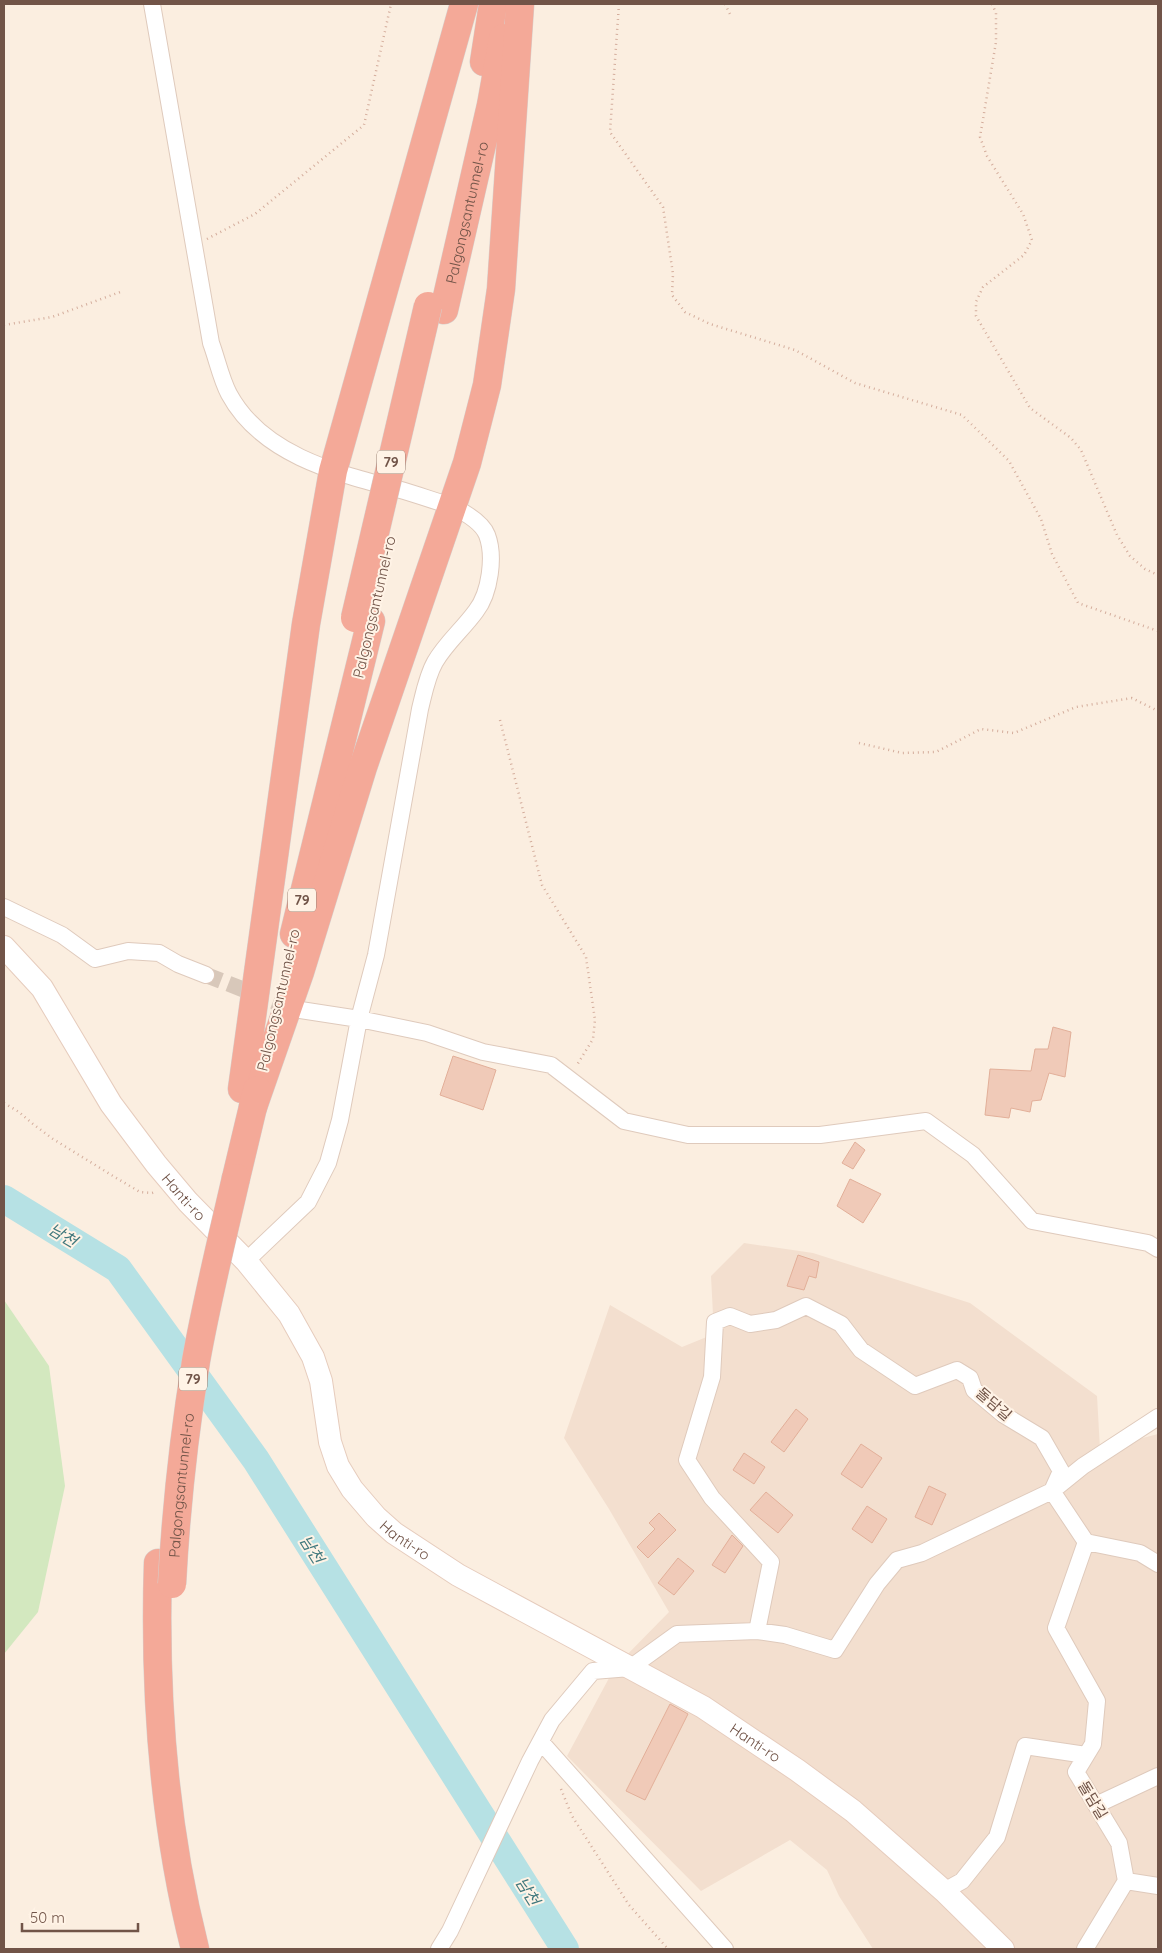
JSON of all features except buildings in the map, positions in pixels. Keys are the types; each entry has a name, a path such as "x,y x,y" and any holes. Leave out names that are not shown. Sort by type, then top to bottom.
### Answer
{"highway":[{"path":"248,1098 306,624 333,471 464,4"},
{"name":"Palgongsantunnel-ro","path":"195,1949 175,1845 160,1732 157,1652 165,1573 167,1455 181,1367 203,1257 230,1172 436,308 482,78 493,4"},
{"name":"Palgongsantunnel-ro","path":"436,308 491,105 508,4"},
{"path":"248,1098 300,972 363,767 467,463 487,385 501,289 520,4"},
{"name":"Palgongsantunnel-ro","path":"165,1573 179,1766 193,1867 211,1949"}],"street":[{"path":"152,4 211,343 229,393 245,417 274,443 303,460 333,471 452,506 475,520 487,534 490,564 490,581 484,598 476,611 435,662 427,679 376,955 359,1019 342,1110 328,1163 308,1202 246,1261"},
{"path":"4,907 62,935 95,959 128,951 159,953 178,964 206,975"},
{"name":"Hanti-ro","path":"4,947 42,988 111,1104 135,1137 173,1184 246,1261 288,1314 313,1357 321,1381 330,1442 338,1466 352,1488 376,1517 394,1533 458,1575 703,1707 797,1770 853,1811 944,1891 1003,1949"},
{"path":"294,1009 359,1019 427,1033 483,1052 551,1065 624,1122 688,1136 820,1135 926,1121 973,1155 1032,1221 1148,1244 1158,1249"},
{"name":"돌담길","path":"757,1631 771,1562 712,1498 687,1460 712,1377 715,1322 730,1316 750,1324 776,1320 806,1306 842,1324 861,1350 915,1386 957,1370 970,1378 974,1390 1004,1415 1042,1438 1062,1471 1052,1491"},
{"path":"439,1949 450,1931 530,1761 552,1720 593,1671 630,1668 677,1634 757,1631 785,1635 835,1650 878,1584 897,1560 922,1553 1052,1491 1083,1466 1158,1417"},
{"path":"1052,1491 1086,1542 1140,1553 1158,1564"},
{"name":"돌담길","path":"1086,1542 1056,1628 1097,1701 1093,1744 1076,1772 1119,1843 1126,1881"},
{"path":"541,1742 725,1949"},
{"path":"944,1891 962,1881 997,1837 1025,1746 1086,1755"},
{"path":"1096,1805 1158,1776"},
{"path":"1085,1949 1126,1881 1158,1886"}],"path":[{"path":"194,246 254,214 364,125 392,4"},
{"path":"619,4 610,132 663,207 672,274 672,295 685,312 710,324 795,350 855,383 962,415 1009,462 1042,519 1052,554 1078,603 1158,631"},
{"path":"725,4 731,16"},
{"path":"992,4 996,13 996,42 980,138 986,156 1023,214 1032,240 1024,255 983,287 976,302 976,316 1030,408 1071,438 1081,450 1118,535 1130,556 1145,569 1158,575"},
{"path":"4,325 52,317 124,291"},
{"path":"859,744 902,753 936,752 981,729 1014,733 1076,707 1132,698 1158,711"},
{"path":"500,720 542,885 586,957 595,1020 593,1040 568,1078"},
{"path":"4,1103 19,1112 53,1139 140,1192 152,1193 173,1184"},
{"path":"558,1783 572,1816 629,1905 668,1949"}],"shaded area":[{"path":"744,1243 813,1253 970,1303 1097,1396 1100,1449 1158,1434 1158,1949 873,1949 839,1896 827,1870 790,1840 701,1891 567,1756 615,1667 669,1612 609,1509 564,1438 610,1305 682,1347 714,1334 711,1276"}],"green space":[{"path":"4,1300 49,1366 65,1486 38,1612 4,1654"}],"waterway":[{"name":"남천","path":"4,1199 118,1269 256,1460 565,1949"}],"tunnel":[{"path":"206,975 294,1009"}]}
